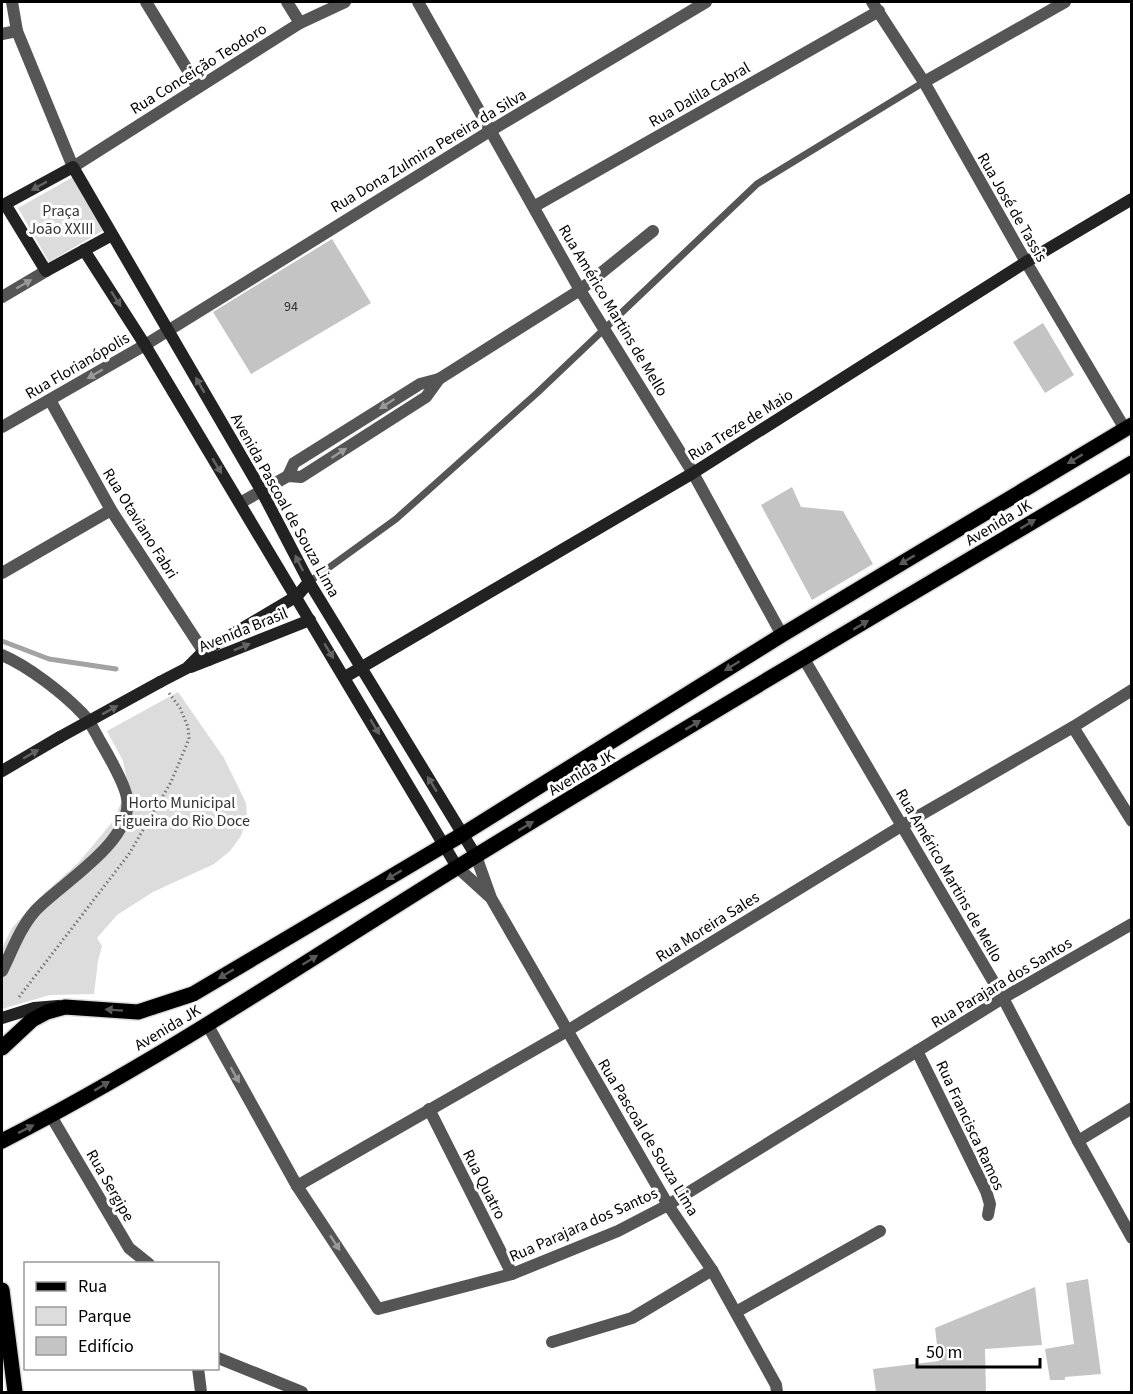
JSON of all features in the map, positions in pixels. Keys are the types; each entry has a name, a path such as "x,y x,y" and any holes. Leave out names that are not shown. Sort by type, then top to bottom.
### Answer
{"main road":[{"name":"Avenida JK","path":"65,1007 138,1012 193,994 463,834 782,635 1128,427"},
{"name":"Avenida JK","path":"2,1141 51,1116 207,1024 457,867 1131,463"},
{"path":"2,1048 16,1032 32,1020 47,1012 65,1007"},
{"path":"2,1290 15,1392"}],"street":[{"path":"12,2 17,31 73,167 3,205 46,271"},
{"path":"146,2 198,87"},
{"path":"286,2 300,23"},
{"name":"Rua Conceição Teodoro","path":"73,167 300,23 345,2"},
{"name":"Rua Américo Martins de Mello","path":"418,2 535,206 580,290 693,474 782,635"},
{"name":"Rua Dona Zulmira Pereira da Silva","path":"168,329 490,131 706,2"},
{"path":"924,82 1065,2"},
{"name":"Rua José de Tassis","path":"876,6 924,82 1026,262 1128,427"},
{"name":"Rua Dalila Cabral","path":"535,206 876,6"},
{"path":"2,34 17,31"},
{"name":"Avenida Pascoal de Souza Lima","path":"73,167 261,490 309,582 476,856"},
{"name":"Rua Treze de Maio","path":"345,677 693,474 1026,262 1131,199"},
{"path":"240,503 288,476 302,477 426,398 439,379 580,290 653,231"},
{"path":"2,297 112,235"},
{"path":"84,250 145,345 297,596 457,867"},
{"name":"Rua Florianópolis","path":"2,427 145,345 168,329"},
{"name":"Rua Otaviano Fabri","path":"50,400 111,510 207,656"},
{"path":"2,573 111,510"},
{"path":"2,771 207,656 297,596 309,582"},
{"name":"Avenida Brasil","path":"207,656 310,620"},
{"path":"2,655 60,692 84,715 106,750 128,798 126,817 102,854 56,890 33,913 22,929 2,971"},
{"name":"Rua Américo Martins de Mello","path":"804,659 1003,998 1131,1238"},
{"name":"Rua Moreira Sales","path":"297,1186 567,1031 903,825 1073,727 1131,690"},
{"path":"1073,727 1131,821"},
{"name":"Rua Pascoal de Souza Lima","path":"476,856 491,898 668,1205 712,1270 776,1385 777,1392"},
{"name":"Rua Pascoal de Souza Lima","path":"457,867 491,898"},
{"name":"Rua Parajara dos Santos","path":"207,1024 297,1186 378,1309 512,1275 618,1231 668,1205 1003,998 1131,924"},
{"path":"2,1018 34,1008 65,1007"},
{"name":"Rua Francisca Ramos","path":"917,1051 986,1191 990,1204 988,1215"},
{"path":"1078,1142 1131,1108"},
{"name":"Rua Quatro","path":"429,1109 512,1275"},
{"name":"Rua Sergipe","path":"51,1116 129,1248 148,1262"},
{"path":"736,1312 880,1231"},
{"path":"552,1342 632,1318 712,1270"},
{"path":"219,1358 302,1392"},
{"path":"198,1370 201,1392"}],"lane":[{"path":"309,582 396,519 537,393 757,184 924,82"}],"path":[{"path":"2,1018 129,854 171,782 189,739 188,727 180,708 160,682"}],"green space":[{"name":"Praça João XXIII","path":"73,177 104,230 49,262 18,208"},
{"name":"Horto Municipal Figueira do Rio Doce","path":"178,692 224,758 246,803 247,817 241,836 230,851 214,864 153,892 117,915 97,938 102,946 94,994 50,995 2,1009 2,948 12,928 38,899 79,862 114,820 128,786 123,761 107,731"}],"building":[{"path":"332,239 371,303 251,374 213,312"},
{"path":"1043,323 1074,375 1045,393 1013,342"},
{"path":"792,487 801,507 843,511 873,564 812,600 761,505"},
{"path":"1088,1279 1101,1374 1050,1380 1045,1349 1074,1344 1066,1283"},
{"path":"1035,1287 1042,1345 985,1349 986,1392 876,1392 873,1369 939,1361 935,1328"}],"waterway":[{"path":"2,641 49,659 116,669"}]}
